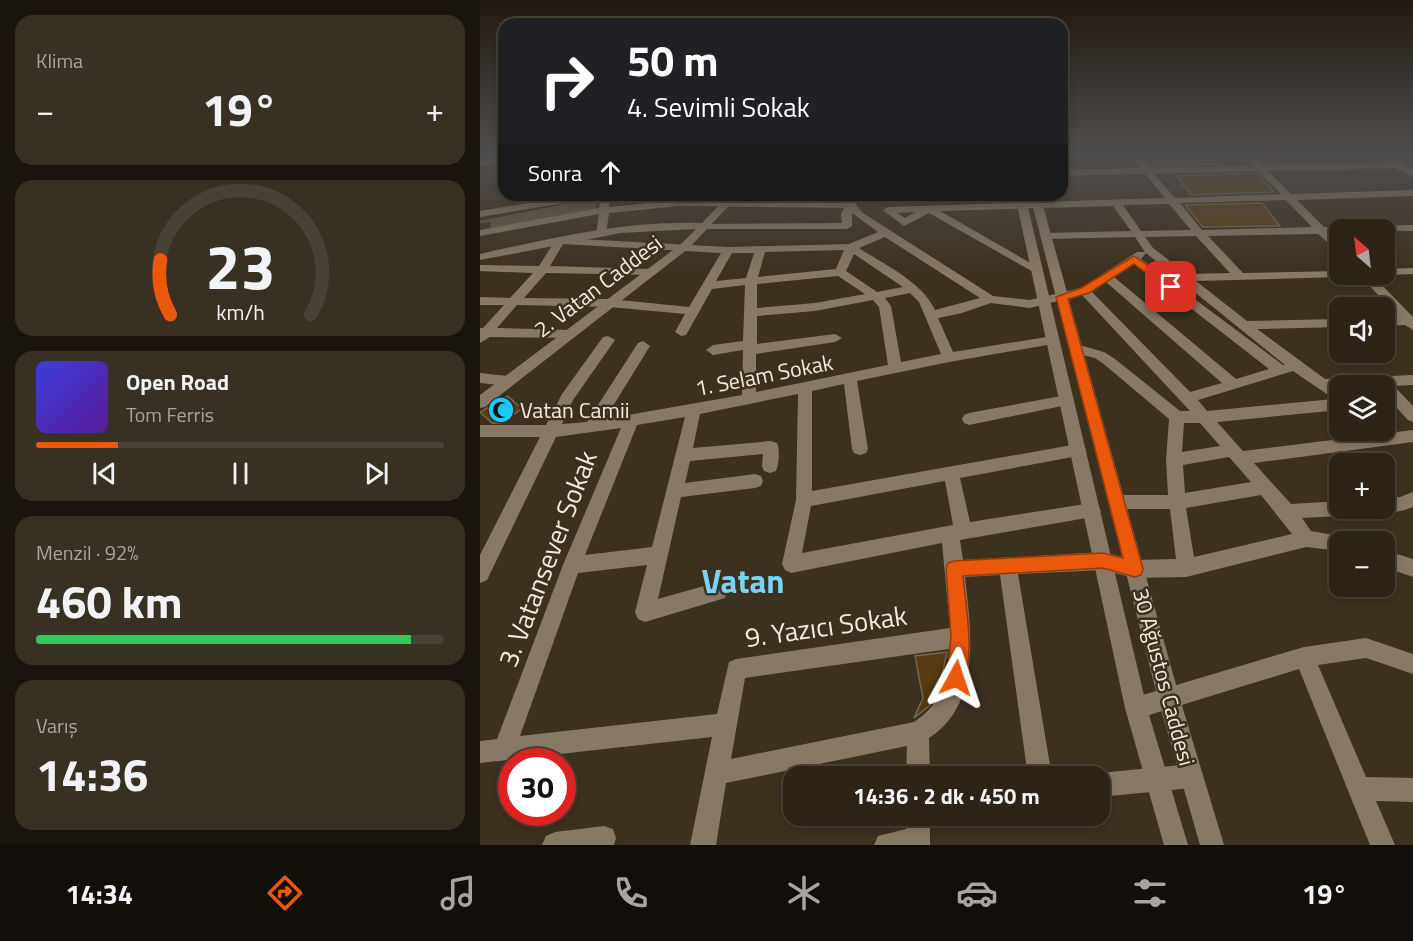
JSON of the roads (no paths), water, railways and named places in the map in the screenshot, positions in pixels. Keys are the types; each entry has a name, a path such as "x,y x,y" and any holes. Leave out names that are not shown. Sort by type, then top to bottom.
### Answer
{"street":[{"path":"1168,194 1198,233 1240,277"},
{"path":"1286,194 1329,240"},
{"path":"1051,201 1117,204 1395,194"},
{"path":"480,214 527,201"},
{"path":"480,214 559,201"},
{"path":"601,234 605,201"},
{"path":"480,232 604,210 704,201"},
{"name":"2. Vatan Caddesi","path":"480,403 685,246 728,201"},
{"path":"480,257 560,241 667,225 848,226 846,214 852,201"},
{"path":"853,201 859,215 990,299"},
{"path":"929,209 904,223 888,210 929,209 1018,201"},
{"name":"30 Ağustos Caddesi","path":"1029,201 1045,236 1169,699 1212,845"},
{"name":"30 Ağustos Caddesi","path":"1029,201 1037,271 1037,303 1053,340 1136,708 1176,845"},
{"path":"1117,204 1149,250 1296,366 1329,389"},
{"path":"929,209 1037,271"},
{"path":"560,241 728,250 851,247 898,219"},
{"path":"749,399 751,281 755,226"},
{"path":"1395,229 1413,228"},
{"path":"1045,236 1329,230"},
{"path":"482,335 516,301 543,269 560,241"},
{"path":"840,272 851,247"},
{"path":"851,247 913,289 924,300 948,357"},
{"path":"681,332 728,250"},
{"path":"931,315 958,310 990,299 1037,303 1085,291 1149,250"},
{"path":"1134,259 1281,370"},
{"path":"480,268 652,272"},
{"path":"1395,272 1413,271"},
{"path":"706,286 840,272 877,297 885,306 895,369"},
{"path":"1184,278 1329,274"},
{"path":"1106,276 1233,384"},
{"path":"1375,285 1412,323"},
{"path":"751,313 815,307 913,289"},
{"path":"1085,291 1204,417 1287,512 1305,538"},
{"path":"480,301 610,303 692,310"},
{"path":"1395,322 1412,323"},
{"path":"1244,325 1329,323"},
{"path":"482,335 568,334"},
{"path":"713,350 835,338"},
{"path":"480,574 567,398 608,340"},
{"name":"1. Selam Sokak","path":"480,431 551,431 631,421 850,379 948,357 1053,340"},
{"path":"592,427 643,346"},
{"path":"1076,349 1099,355 1110,362 1177,417 1204,417 1329,405"},
{"path":"1186,398 1296,366"},
{"path":"480,378 508,381"},
{"path":"850,379 860,449"},
{"path":"1395,382 1413,380"},
{"path":"1321,384 1329,384"},
{"path":"805,388 804,500 791,564 1092,510"},
{"path":"1395,398 1413,416"},
{"path":"969,419 1067,400"},
{"path":"694,410 645,612 718,591"},
{"path":"1177,417 1174,460 1186,568"},
{"name":"3. Vatansever Sokak","path":"505,748 572,565 631,421"},
{"path":"1174,460 1413,436"},
{"path":"683,455 771,447 770,466"},
{"path":"804,500 1078,450"},
{"path":"716,774 918,732 934,722 948,703 956,678 960,637 954,569 956,533 951,473"},
{"path":"675,491 755,481"},
{"path":"1117,502 1178,502 1264,487"},
{"path":"1287,512 1329,509"},
{"path":"480,545 498,538"},
{"path":"954,569 1008,568 1103,561 1135,569 1186,568 1305,538 1329,541"},
{"path":"572,565 660,555"},
{"path":"1395,562 1413,568"},
{"path":"1008,568 1038,766"},
{"name":"9. Yazıcı Sokak","path":"703,845 736,669 960,637"},
{"path":"1136,708 1304,657 1366,648 1413,664"},
{"path":"1304,657 1382,845"},
{"path":"521,748 725,724"},
{"path":"918,732 918,766"},
{"path":"480,752 498,750"},
{"path":"1110,784 1191,776"},
{"path":"1359,789 1413,790"},
{"path":"887,845 918,833"},
{"path":"555,845 604,838 602,845"}],"place":[{"name":"Vatan Camii","path":"501,410"}],"district":[{"name":"Vatan","path":"743,581"}]}
